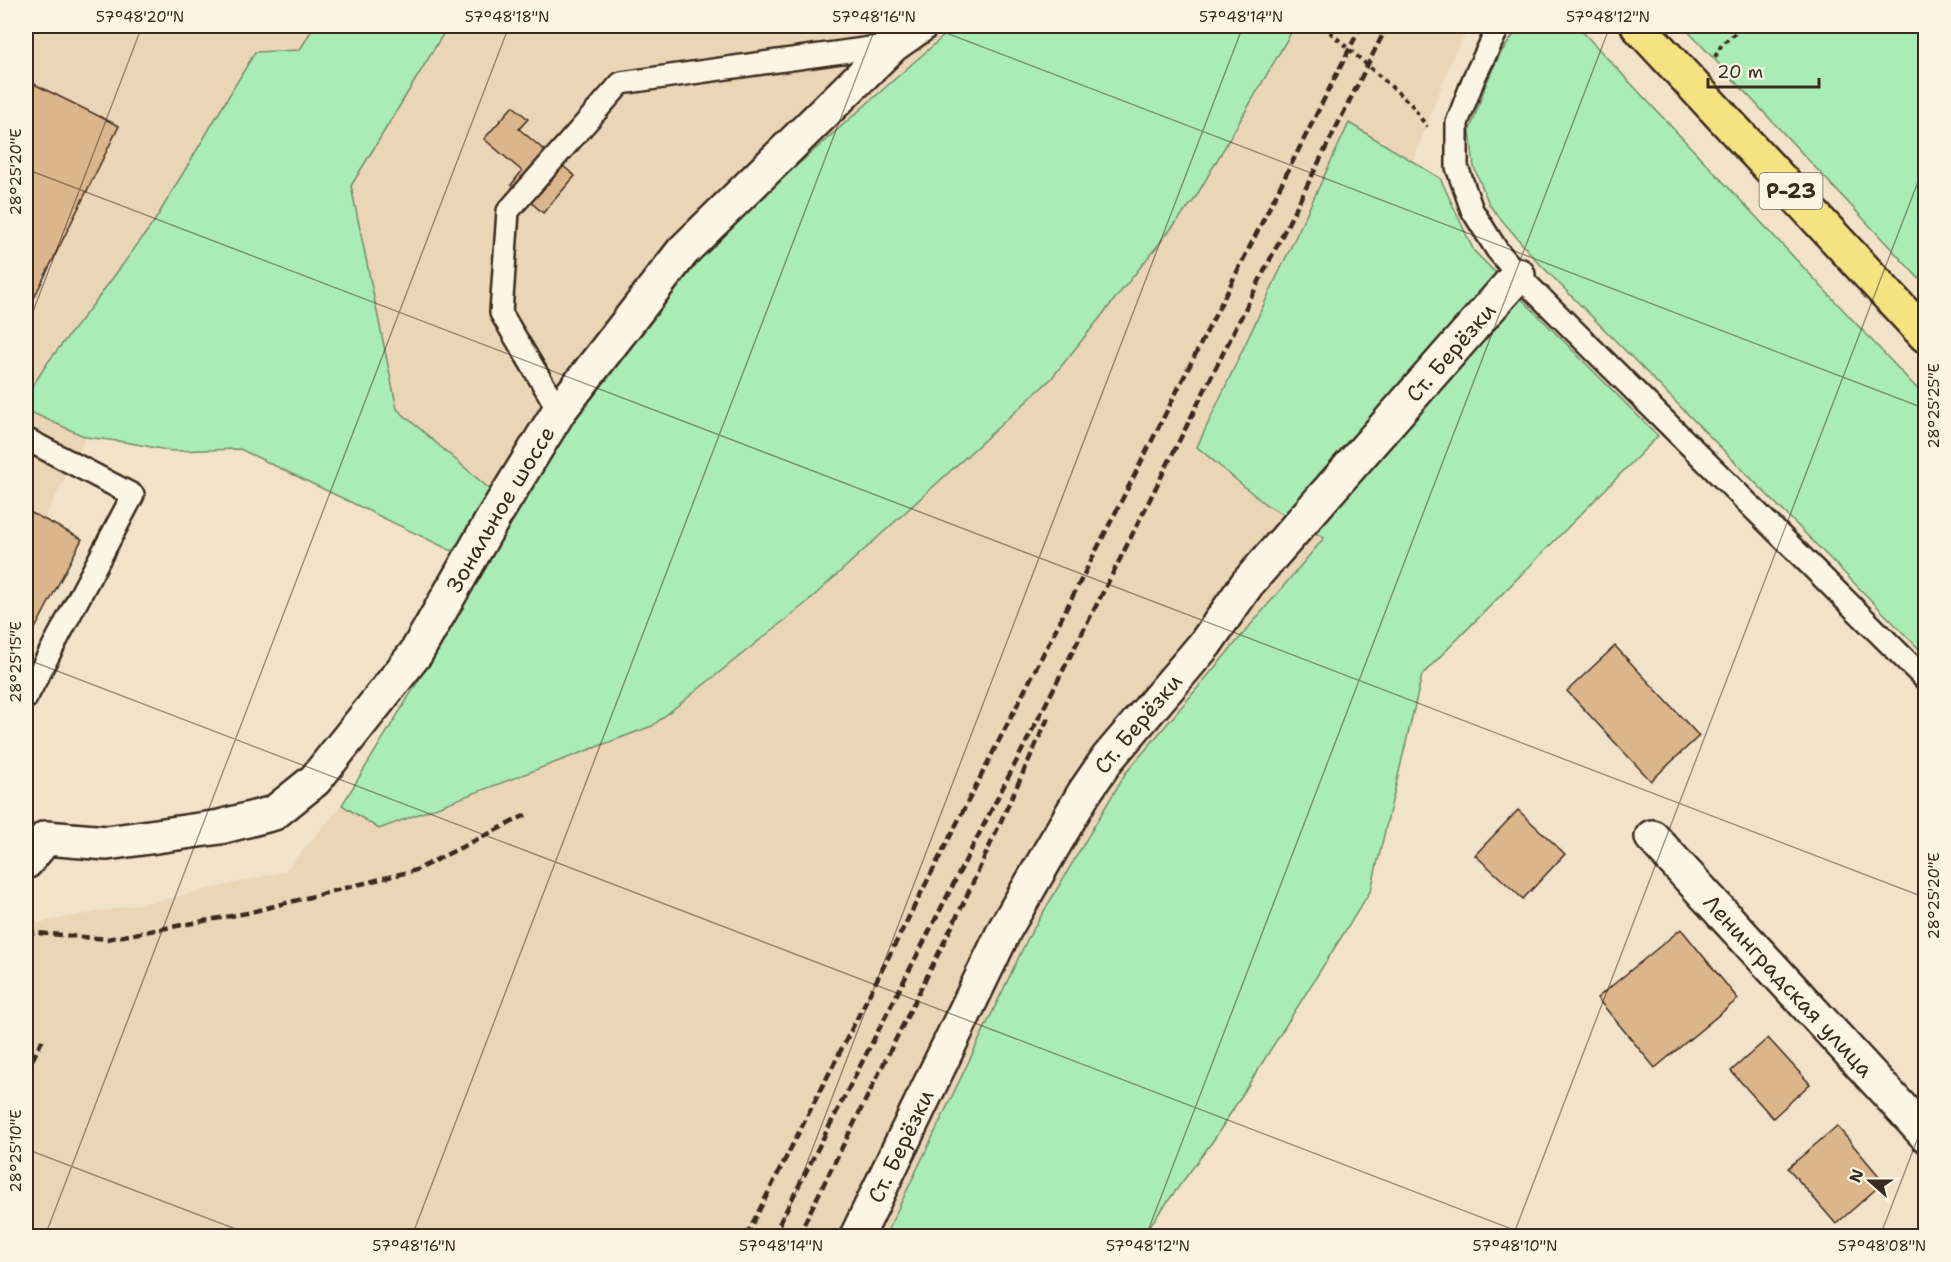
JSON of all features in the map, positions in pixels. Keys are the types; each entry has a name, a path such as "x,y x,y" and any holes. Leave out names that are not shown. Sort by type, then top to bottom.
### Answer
{"highway":[{"name":"Р-23","path":"1648,36 1926,336"}],"street":[{"name":"Зональное шоссе","path":"32,844 107,843 220,827 274,813 315,780 416,653 495,515 560,411 683,251 893,45 920,26"},
{"name":"Ст. Берёзки","path":"857,1236 1005,929 1084,793 1102,767 1205,644 1247,584 1518,276"},
{"name":"Ленинградская улица","path":"1652,837 1926,1135"}],"lane":[{"path":"1499,26 1474,78 1457,123 1456,167 1472,210 1497,250 1518,276 1926,680"},
{"path":"560,411 501,313 508,211 621,83 893,45"},
{"path":"26,439 133,495 26,698"}],"path":[{"path":"1323,26 1411,105 1456,167"},
{"path":"1722,44 1744,26"}],"shaded area":[{"path":"26,26 314,26 300,50 255,53 154,222 48,362 26,396"},
{"path":"448,26 924,26 939,38 692,258 508,505 397,409 351,186"},
{"path":"1295,26 1470,26 1454,54 1413,161 1350,123 1265,504 1324,538 1124,774 1028,938 885,1236 26,1236 26,925 166,899 285,871 342,805 379,829 652,726 800,609 1051,379 1194,200"},
{"path":"26,410 86,437 26,553"}],"green space":[{"path":"314,26 448,26 351,186 397,409 508,505 692,258 955,26 1295,26 1194,200 1051,379 805,604 652,726 379,829 342,805 419,680 473,561 240,449 172,451 86,437 26,410 26,396 48,362 154,222 255,52 300,50"},
{"path":"1520,26 1577,26 1925,397 1925,655 1535,259 1490,206 1474,167 1470,130 1486,84 1500,54"},
{"path":"1683,26 1925,26 1925,285 1703,47"},
{"path":"1349,123 1440,178 1474,251 1658,436 1422,675 1371,890 1215,1138 1142,1236 885,1236 1028,938 1125,774 1324,538 1265,504 1197,447"}],"building":[{"path":"26,80 119,126 26,314"},
{"path":"513,106 528,119 519,129 575,176 543,213 511,185 522,171 484,139"},
{"path":"26,510 82,539 26,646"},
{"path":"1615,646 1699,736 1651,781 1567,691"},
{"path":"1518,810 1565,854 1523,899 1475,855"},
{"path":"1681,929 1738,999 1655,1068 1597,998"},
{"path":"1768,1038 1810,1084 1773,1118 1731,1071"},
{"path":"1837,1126 1884,1182 1836,1224 1788,1168"}],"railway":[{"path":"746,1236 1361,26"},
{"path":"773,1236 1118,563 1387,26"},
{"path":"798,1236 964,902 1048,718"},
{"path":"26,932 107,939 247,913 416,870 526,815"},
{"path":"26,1072 44,1037"}]}
